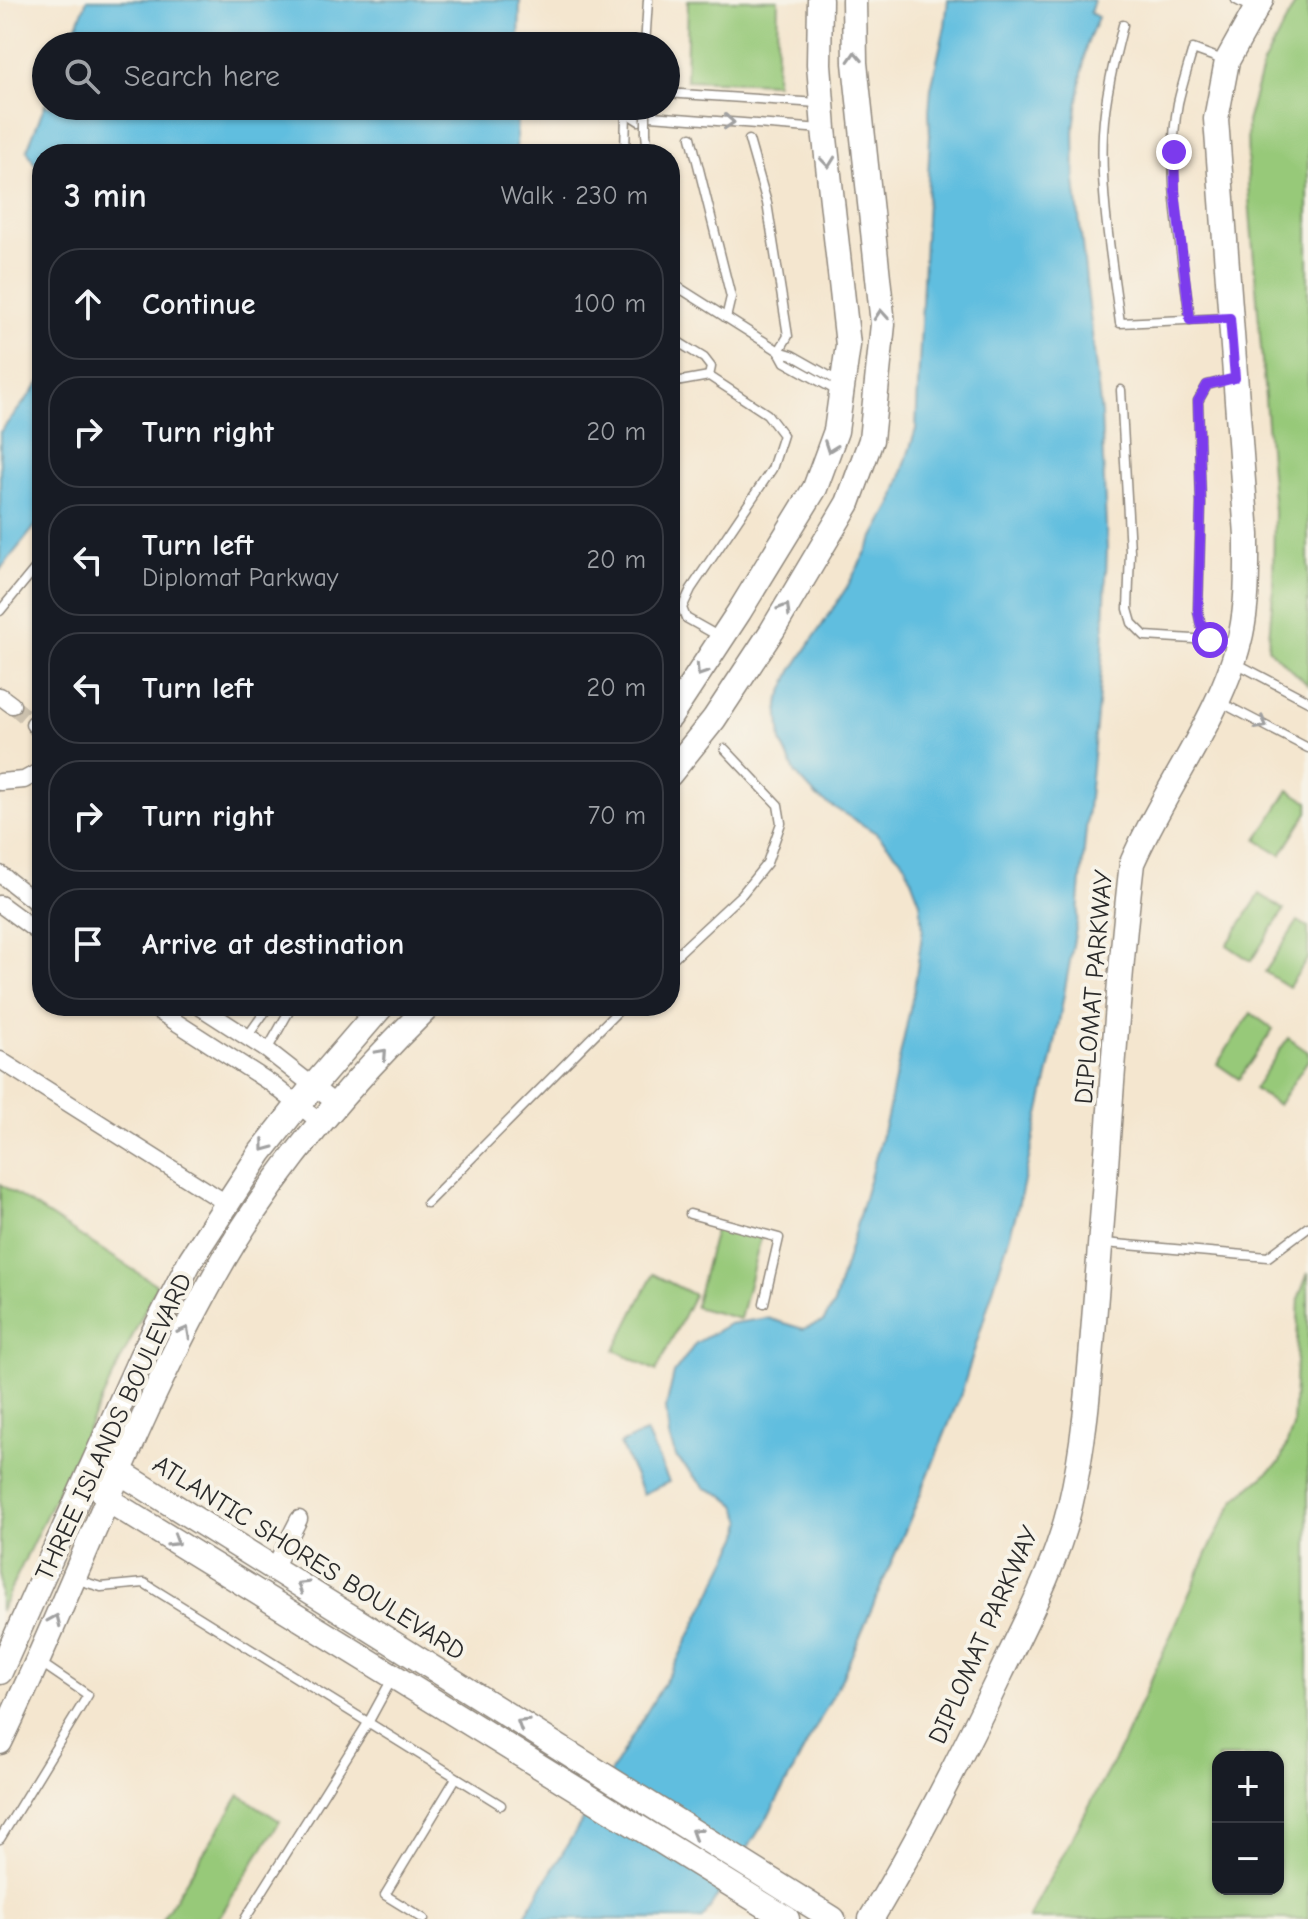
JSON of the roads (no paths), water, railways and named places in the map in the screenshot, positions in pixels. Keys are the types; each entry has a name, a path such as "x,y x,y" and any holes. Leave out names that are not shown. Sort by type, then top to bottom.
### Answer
{"street":[{"path":"680,702 815,488 836,431 848,345 824,129 819,64 820,0"},
{"path":"680,762 696,744 753,659 848,503 871,440 883,324 855,63 854,0"},
{"name":"DIPLOMAT PARKWAY","path":"871,1919 919,1840 962,1756 1033,1607 1070,1506 1080,1448 1100,1243 1132,863 1145,832 1216,700 1235,652 1247,582 1247,535 1216,119 1227,61 1250,3"},
{"path":"722,638 753,659"},
{"path":"680,732 696,744"},
{"path":"0,782 24,780 32,776"},
{"path":"0,874 32,899"},
{"path":"0,904 32,928"},
{"path":"167,1016 272,1084 320,1122"},
{"path":"214,1016 267,1050 336,1104"},
{"name":"THREE ISLANDS BOULEVARD","path":"0,1672 148,1343 191,1259 226,1203 298,1104 373,1016"},
{"name":"THREE ISLANDS BOULEVARD","path":"0,1742 166,1369 216,1273 257,1209 320,1122 420,1016"},
{"path":"0,1060 226,1203"},
{"path":"90,1471 108,1500 787,1919"},
{"name":"ATLANTIC SHORES BOULEVARD","path":"90,1471 120,1472 833,1919"},
{"path":"274,1568 299,1519"}],"lane":[{"path":"646,32 648,0"},
{"path":"1123,25 1107,90 1103,133 1106,205 1120,323 1230,318"},
{"path":"1190,320 1175,191 1178,105 1193,49 1227,61"},
{"path":"680,94 822,103"},
{"path":"680,118 824,129"},
{"path":"625,144 626,120"},
{"path":"646,120 647,144"},
{"path":"691,137 731,297 726,318"},
{"path":"749,140 767,203 788,336 779,351"},
{"path":"680,288 842,388"},
{"path":"680,343 704,358 711,367 709,376"},
{"path":"680,381 709,376 767,414 783,435 772,469 691,589 682,608 686,618 722,638"},
{"path":"1210,640 1201,626 1198,611 1201,504 1198,401 1207,385 1235,378"},
{"path":"1121,390 1130,537 1128,609 1132,623 1145,636 1210,640 1235,652 1308,701"},
{"path":"0,611 32,572"},
{"path":"1216,700 1308,748"},
{"path":"680,952 742,894 767,863 781,823 778,805 725,749"},
{"path":"247,1037 262,1016"},
{"path":"267,1050 286,1016"},
{"path":"427,1203 613,1016"},
{"path":"690,1214 779,1238 764,1303"},
{"path":"1100,1243 1268,1257 1308,1227"},
{"path":"73,1579 101,1587 144,1583 501,1805"},
{"path":"0,1839 88,1695 37,1660"},
{"path":"245,1919 368,1723 393,1676"},
{"path":"424,1919 385,1895 456,1778"}],"water":[{"path":"87,0 520,0 519,32 74,32"},
{"path":"948,0 1094,0 1090,13 1098,17 1086,47 1074,127 1075,181 1101,414 1107,550 1103,652 1077,923 1053,1054 1017,1211 961,1394 842,1678 772,1810 703,1919 523,1919 676,1663 740,1535 743,1521 736,1505 723,1495 705,1488 676,1457 669,1437 666,1408 674,1373 696,1343 729,1324 767,1318 803,1329 823,1322 834,1304 887,1117 914,990 923,928 920,902 905,863 876,833 817,797 796,774 781,742 778,703 792,671 847,587 893,502 916,429 929,111"},
{"path":"39,120 517,120 516,144 32,144 32,159 27,150"},
{"path":"32,392 32,530 0,570 0,432"},
{"path":"646,1432 669,1482 643,1494 620,1444"}],"tunnel":[{"path":"12,705 32,722"}]}
